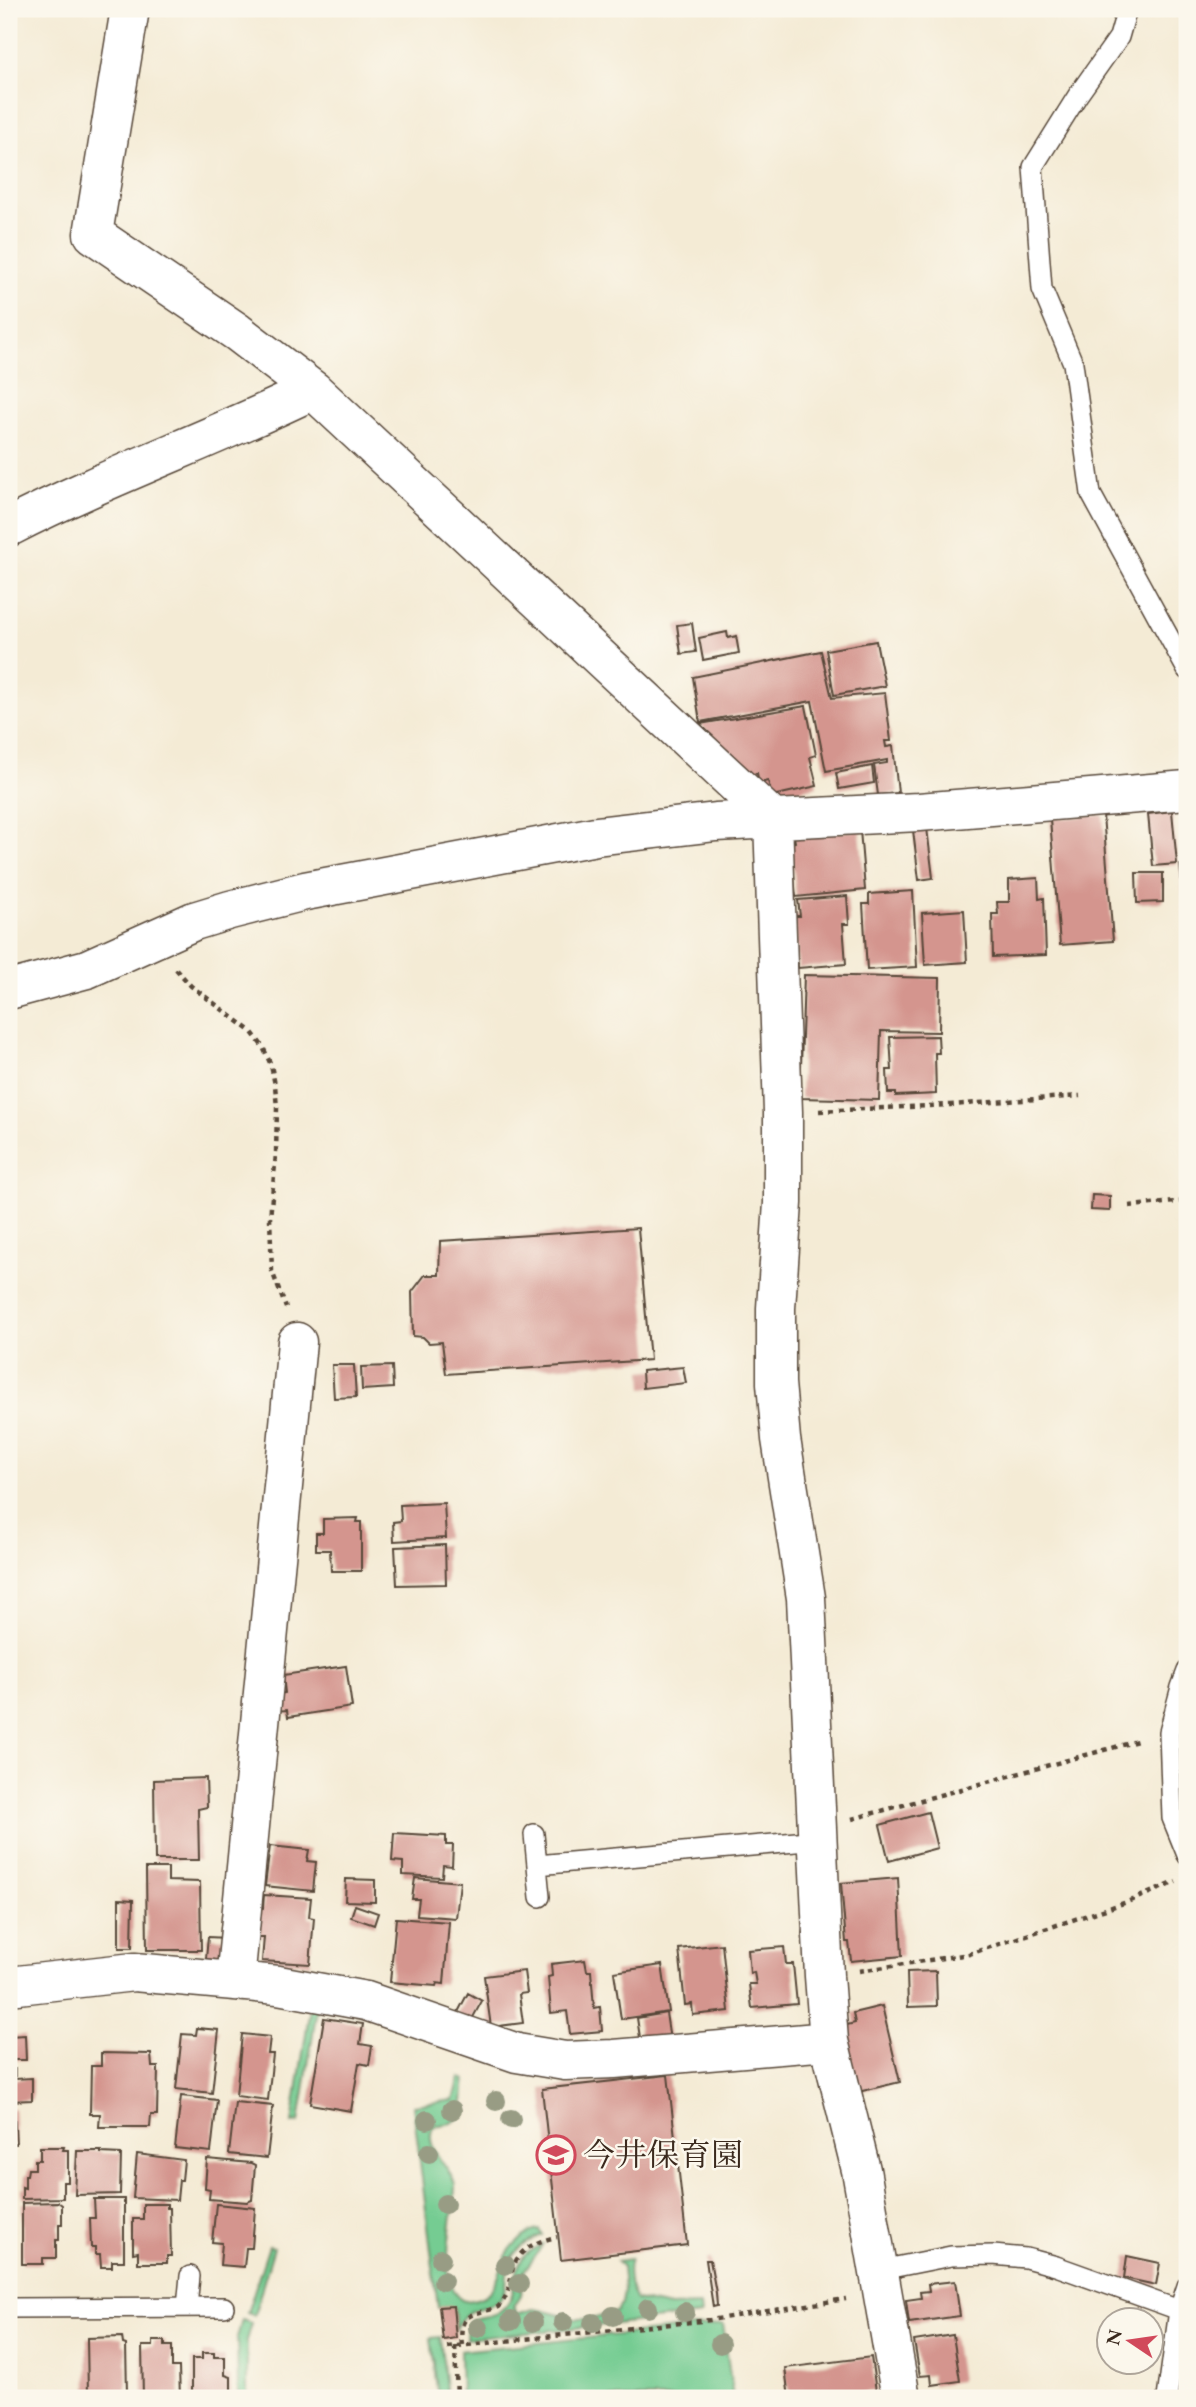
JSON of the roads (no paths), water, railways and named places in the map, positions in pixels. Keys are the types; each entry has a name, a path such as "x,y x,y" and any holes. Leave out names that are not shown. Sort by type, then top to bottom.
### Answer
{"street":[{"path":"130,9 93,234 237,332 313,390 773,819 783,1112 783,1203 776,1308 776,1383 781,1439 807,1598 829,2041 860,2170 901,2398"},
{"path":"9,527 92,487 240,425 313,390"},
{"path":"9,990 87,969 194,921 319,888 596,836 716,822 919,813 1187,790"},
{"path":"235,1981 297,1342"},
{"path":"9,1986 134,1972 278,1985 366,2001 494,2047 552,2060 614,2059 829,2041"}],"lane":[{"path":"1127,9 1119,37 1078,95 1033,167 1042,289 1073,363 1091,494 1187,670"},
{"path":"1187,1671 1169,1732 1172,1818 1187,1855"},
{"path":"534,1834 540,1897"},
{"path":"537,1865 818,1835"},
{"path":"881,2285 896,2267 951,2256 993,2255 1056,2266 1179,2310"},
{"path":"187,2307 190,2276"},
{"path":"1167,2398 1179,2310 1187,2286"},
{"path":"9,2308 224,2307"}],"place":[{"name":"今井保育園","path":"556,2155"}]}
